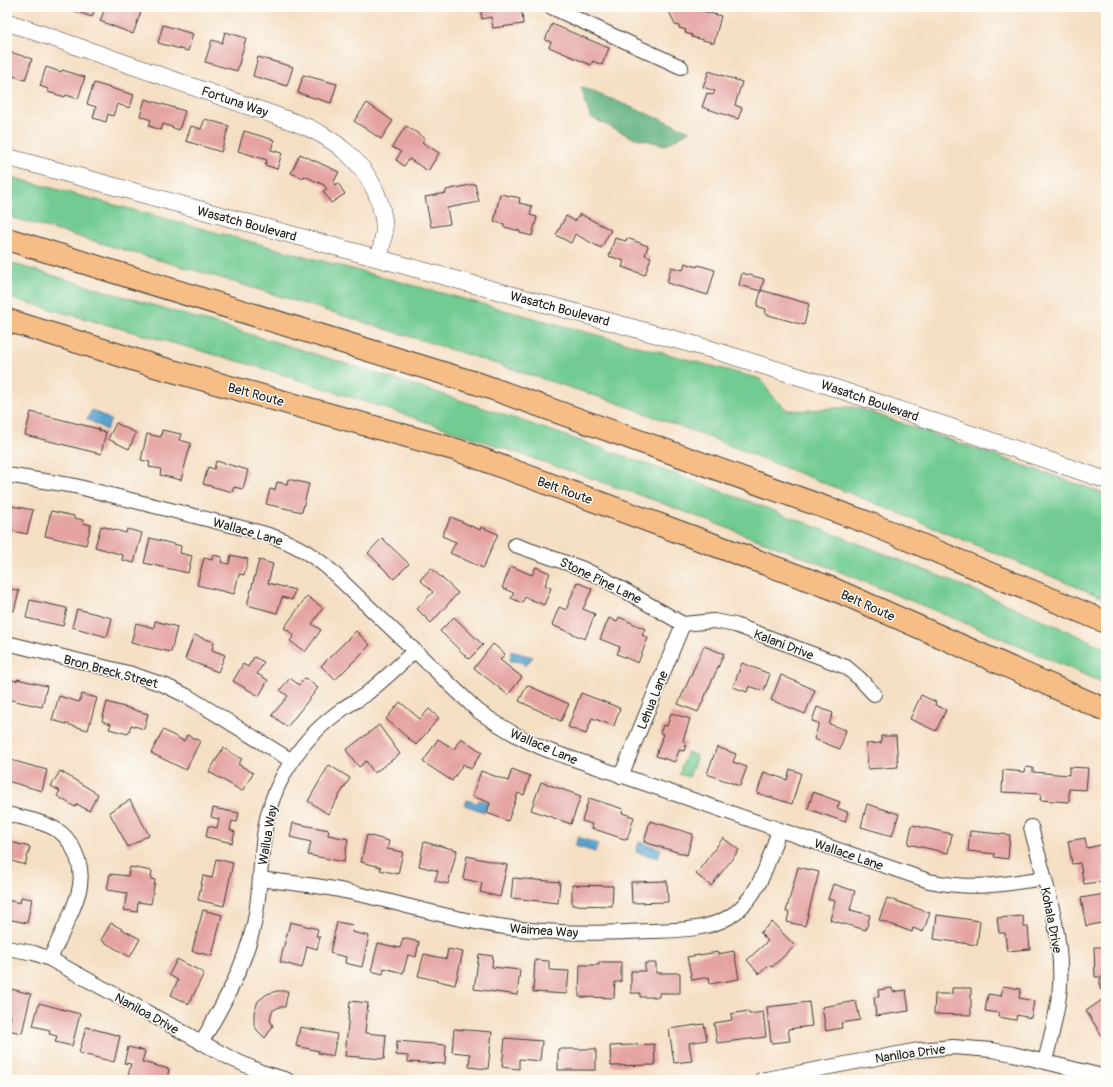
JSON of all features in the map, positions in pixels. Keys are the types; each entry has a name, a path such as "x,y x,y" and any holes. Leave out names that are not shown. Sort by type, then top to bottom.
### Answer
{"highway":[{"path":"7,239 482,385 866,522 1106,622"},
{"name":"Belt Route","path":"7,320 158,367 457,450 831,588 1106,710"}],"street":[{"path":"551,7 681,67"},
{"name":"Fortuna Way","path":"7,22 294,122 325,136 344,150 361,167 377,194 384,224 384,234 379,258"},
{"name":"Wasatch Boulevard","path":"7,157 644,331 775,369 833,387 1106,480"},
{"name":"Wallace Lane","path":"7,475 75,486 262,533 286,541 308,552 328,568 478,711 505,730 540,747 915,877 942,884 984,887 1044,878"},
{"name":"Stone Pine Lane","path":"515,545 549,556 600,577 683,624"},
{"name":"Kalani Drive","path":"683,624 714,622 735,625 846,667 874,694"},
{"name":"Lehua Lane","path":"621,776 683,624"},
{"name":"Bron Breck Street","path":"7,643 132,674 164,685 187,696 292,761"},
{"name":"Wailua Way","path":"201,1043 227,998 244,958 254,924 268,813 276,791 292,761 306,742 323,724 385,679 414,651"},
{"path":"7,814 44,824 57,830 68,840 80,862 80,890 50,959"},
{"name":"Kohala Drive","path":"1031,827 1055,923 1058,947 1060,985 1057,1009 1045,1062"},
{"name":"Waimea Way","path":"260,879 349,892 476,922 506,927 559,932 594,933 694,929 714,924 729,917 743,906 755,891 762,878 778,830"},
{"name":"Naniloa Drive","path":"7,948 34,953 50,959 201,1043 246,1066 287,1080"},
{"name":"Naniloa Drive","path":"761,1080 936,1047 992,1050 1106,1077"}],"green space":[{"path":"581,87 690,131 666,145 631,137 590,117"},
{"path":"7,176 760,379 770,393 787,410 855,407 1106,494 1106,599 867,500 615,402 221,278 7,216"},
{"path":"7,262 432,391 624,456 781,514 988,596 1106,648 1106,684 980,629 806,558 654,500 439,426 259,367 7,297"},
{"path":"687,752 697,756 689,777 679,774"}],"water":[{"path":"92,410 111,420 106,430 87,419"},
{"path":"511,651 533,657 525,666 520,661 510,661"},
{"path":"467,800 476,803 480,800 488,803 484,812 465,805"},
{"path":"578,837 598,844 595,852 575,846"},
{"path":"639,842 661,849 658,858 636,852"}],"building":[{"path":"64,7 96,7 92,17"},
{"path":"112,7 128,7 141,12 133,34 100,21 105,8 110,10"},
{"path":"480,7 529,7 529,11 522,12 523,24 493,28 491,17 482,19"},
{"path":"679,7 696,7 699,8 699,10 721,16 714,43 692,37 692,35 685,33 686,30 675,25 669,11"},
{"path":"552,24 609,48 602,65 593,61 591,65 549,47 551,42 545,40"},
{"path":"163,25 193,34 188,51 158,43"},
{"path":"225,32 246,38 237,71 205,62 212,40 222,43"},
{"path":"7,51 32,59 25,80 7,74"},
{"path":"258,57 293,67 287,86 253,76"},
{"path":"46,67 85,77 78,99 48,92 48,89 40,86"},
{"path":"709,71 742,82 735,105 742,108 738,119 702,107 707,93 713,95 715,91 703,87"},
{"path":"303,75 337,84 331,103 298,93"},
{"path":"94,83 134,95 130,108 117,104 113,116 108,114 106,122 93,118 96,107 87,104"},
{"path":"145,99 185,111 179,130 163,124 161,130 149,126 151,120 140,116"},
{"path":"367,103 393,121 381,139 354,121"},
{"path":"205,119 229,126 221,152 186,141 191,126 201,129"},
{"path":"406,126 425,138 422,142 439,153 428,171 409,159 404,166 396,160 401,152 392,147"},
{"path":"244,131 274,140 271,150 282,153 277,169 265,165 267,160 238,151"},
{"path":"300,154 339,172 333,183 335,185 338,183 345,194 331,203 323,191 327,189 324,185 304,176 303,178 291,173"},
{"path":"475,184 479,202 447,208 450,224 431,227 425,197 446,193 446,190"},
{"path":"500,194 520,198 519,203 532,206 530,215 537,217 532,236 504,227 504,224 494,222"},
{"path":"580,214 611,230 601,248 575,234 571,243 556,235 566,216 575,221"},
{"path":"615,238 626,241 627,238 648,246 645,255 651,257 645,275 622,267 624,261 609,256"},
{"path":"685,263 715,270 708,295 667,283 671,267 683,270"},
{"path":"742,273 764,279 761,290 809,304 804,325 765,314 766,309 757,306 761,291 739,285"},
{"path":"31,412 106,432 101,454 25,435"},
{"path":"116,423 136,433 129,449 108,439"},
{"path":"162,430 181,434 179,440 191,443 181,480 160,475 161,469 149,467 150,462 141,460 147,434 161,437"},
{"path":"216,461 248,470 243,489 234,487 232,492 203,484 208,467 214,469"},
{"path":"288,479 309,484 302,512 266,504 270,489 275,490 277,482 287,484"},
{"path":"7,505 33,510 27,534 7,530"},
{"path":"51,511 74,516 74,518 83,520 83,523 91,525 86,545 45,536"},
{"path":"451,517 480,530 481,527 498,534 483,568 450,553 456,542 442,536"},
{"path":"101,526 126,533 127,529 142,533 134,563 122,560 123,555 95,547"},
{"path":"150,538 181,546 180,553 192,556 188,573 144,563"},
{"path":"382,538 409,564 394,579 368,553"},
{"path":"213,555 222,557 221,562 229,564 231,555 248,559 244,575 239,574 234,594 197,585 204,558 212,560"},
{"path":"259,560 273,564 268,583 295,590 292,600 282,597 277,613 247,605"},
{"path":"511,566 532,575 536,567 550,573 545,585 551,588 544,605 525,597 522,603 511,598 514,593 502,588"},
{"path":"431,568 458,593 431,623 417,609 433,592 420,580"},
{"path":"577,582 592,589 583,609 595,614 585,639 552,625 559,607 566,610"},
{"path":"7,588 19,591 14,611 7,610"},
{"path":"307,596 323,608 312,624 321,630 305,652 290,641 294,635 284,628"},
{"path":"30,600 67,608 63,626 26,618"},
{"path":"77,609 112,618 107,637 72,627"},
{"path":"454,617 483,645 469,659 440,631"},
{"path":"619,617 645,629 642,635 648,638 638,663 617,654 620,647 600,639 609,618 617,622"},
{"path":"155,621 177,627 171,652 131,643 136,623 154,628"},
{"path":"356,631 370,645 335,680 321,666"},
{"path":"194,635 214,642 212,650 225,655 218,672 185,659"},
{"path":"493,644 505,654 500,660 522,677 508,695 474,668"},
{"path":"704,646 724,654 698,712 678,704"},
{"path":"254,657 264,662 257,674 268,680 259,696 233,681 243,664 248,667"},
{"path":"742,663 770,674 764,691 749,686 747,692 733,687"},
{"path":"781,675 815,690 805,714 771,700"},
{"path":"290,678 299,685 305,678 318,688 287,727 272,715 288,696 280,690"},
{"path":"7,679 17,681 17,679 47,686 42,707 7,699"},
{"path":"527,685 569,704 561,721 519,701"},
{"path":"581,693 620,708 614,726 592,718 586,734 568,727"},
{"path":"82,694 97,698 88,730 52,720 59,696 79,702"},
{"path":"921,695 936,702 935,705 946,710 936,731 910,719"},
{"path":"107,702 148,714 144,729 131,725 128,734 109,729 111,724 102,721"},
{"path":"400,702 420,719 429,709 439,718 416,745 386,719"},
{"path":"817,707 833,713 829,724 846,730 840,749 814,739 819,723 812,721"},
{"path":"671,713 690,719 683,741 687,742 684,751 679,750 675,762 656,756 663,734 660,733 663,725 667,726"},
{"path":"379,725 400,754 374,773 366,761 359,767 346,750"},
{"path":"163,730 184,741 187,735 200,741 186,770 151,753"},
{"path":"881,736 896,736 898,767 868,769 866,744 881,743"},
{"path":"461,738 482,752 471,769 463,764 452,781 423,762 438,739 454,749"},
{"path":"717,747 736,754 733,762 747,767 740,786 707,774"},
{"path":"223,748 242,759 238,764 253,773 242,791 209,772"},
{"path":"7,759 47,770 42,791 7,781"},
{"path":"329,765 350,778 328,814 308,801"},
{"path":"1026,767 1033,768 1033,772 1069,775 1069,767 1088,768 1086,790 1069,789 1069,802 1040,800 1041,794 1002,792 1003,770 1025,772"},
{"path":"512,769 530,776 524,795 518,793 508,821 487,813 490,803 472,796 481,771 508,781"},
{"path":"790,769 801,773 792,804 757,793 764,772 787,780"},
{"path":"60,771 98,794 89,811 77,804 75,807 57,796 60,791 51,786"},
{"path":"541,782 581,796 571,824 531,810"},
{"path":"813,792 840,802 837,808 848,812 845,822 808,809"},
{"path":"589,798 623,809 622,813 634,817 627,840 591,828 592,824 582,821"},
{"path":"130,800 149,835 128,847 109,812"},
{"path":"867,804 899,814 892,836 861,827"},
{"path":"213,808 239,813 237,822 232,821 230,830 235,832 232,843 206,837 208,826 217,828 219,819 211,817"},
{"path":"650,821 693,834 687,855 644,842"},
{"path":"293,823 329,830 328,835 348,839 344,862 308,855 311,842 290,837"},
{"path":"912,825 952,834 948,853 908,844"},
{"path":"970,831 1010,835 1008,859 994,857 995,854 968,851"},
{"path":"367,835 389,841 387,849 403,852 398,874 380,870 381,867 361,862"},
{"path":"723,838 739,850 711,886 696,874"},
{"path":"1085,838 1087,848 1101,845 1103,853 1106,853 1106,865 1103,866 1105,881 1084,884 1080,863 1072,864 1068,841"},
{"path":"7,841 30,847 25,865 12,861 9,873 7,873"},
{"path":"424,842 457,850 448,884 435,881 438,871 419,866"},
{"path":"467,856 507,865 500,897 480,892 482,883 463,879"},
{"path":"216,859 233,863 224,906 198,900 203,876 212,878"},
{"path":"130,867 152,871 151,879 155,880 151,904 138,902 137,912 124,910 127,893 107,890 110,874 128,876"},
{"path":"798,867 819,872 805,926 787,922 789,912 786,912"},
{"path":"513,878 560,882 558,903 511,898"},
{"path":"667,881 668,902 632,903 631,882"},
{"path":"833,884 855,891 850,910 870,915 866,930 830,920 835,901 828,899"},
{"path":"572,885 613,886 612,906 572,905"},
{"path":"1105,894 1106,922 1086,926 1081,898"},
{"path":"21,897 32,899 27,923 7,919 7,900 20,903"},
{"path":"887,898 930,913 923,932 913,928 912,932 879,920"},
{"path":"203,910 222,915 212,956 192,951"},
{"path":"937,915 980,921 977,945 934,939"},
{"path":"1023,916 1024,927 1028,927 1030,949 1007,951 1005,933 999,933 997,918"},
{"path":"290,922 318,929 316,936 320,937 317,949 307,946 302,968 280,962"},
{"path":"337,922 353,925 352,932 369,936 362,967 345,963 346,957 330,953"},
{"path":"772,922 795,946 772,967 769,965 759,974 747,960 768,941 760,933"},
{"path":"111,923 140,939 130,957 101,940"},
{"path":"403,938 419,942 416,957 408,955 403,973 384,968 383,974 371,971 378,943 400,948"},
{"path":"1094,947 1106,947 1106,977 1095,977"},
{"path":"448,949 463,952 455,985 418,976 424,954 446,959"},
{"path":"734,951 739,979 710,984 709,977 692,980 687,957"},
{"path":"479,954 493,956 492,967 520,970 517,995 474,989"},
{"path":"177,959 204,973 189,1004 171,995 178,980 169,975"},
{"path":"535,960 549,961 549,970 569,971 567,994 533,992"},
{"path":"599,962 621,962 621,982 615,982 614,998 579,997 580,965 599,965"},
{"path":"645,963 656,963 656,973 680,973 680,993 659,993 659,997 640,997 640,993 631,993 631,971 645,971"},
{"path":"1100,979 1106,979 1106,990 1100,989"},
{"path":"1003,986 1021,989 1019,998 1034,1001 1031,1018 1017,1015 1016,1020 998,1017 999,1013 985,1011 988,994 1001,996"},
{"path":"7,988 31,994 22,1033 8,1030 11,1016 7,1015"},
{"path":"892,988 893,992 906,990 909,1011 876,1016 874,997 879,997 878,990"},
{"path":"952,988 971,988 971,1015 934,1014 935,994 952,994"},
{"path":"277,991 288,991 285,1007 279,1007 272,1011 270,1020 273,1026 265,1038 257,1030 254,1024 254,1013 258,1001 267,994"},
{"path":"1102,1000 1106,1006 1106,1042 1086,1011"},
{"path":"350,1001 368,1003 365,1033 386,1035 384,1059 345,1056"},
{"path":"856,1001 860,1020 841,1023 842,1028 826,1031 822,1007"},
{"path":"809,1002 812,1026 788,1029 790,1041 771,1043 767,1007"},
{"path":"39,1003 80,1014 72,1046 55,1042 57,1036 49,1034 50,1030 33,1026"},
{"path":"748,1011 749,1014 763,1012 766,1037 717,1043 714,1023 732,1020 731,1014"},
{"path":"704,1024 707,1040 689,1043 692,1061 674,1063 669,1029"},
{"path":"86,1027 120,1036 114,1062 79,1053"},
{"path":"300,1027 337,1034 333,1056 296,1046"},
{"path":"454,1029 492,1032 488,1069 469,1067 470,1054 452,1052"},
{"path":"505,1038 542,1041 540,1061 519,1059 519,1069 502,1067"},
{"path":"397,1041 446,1045 445,1064 408,1062 408,1056 396,1055"},
{"path":"654,1044 655,1065 611,1066 610,1046"},
{"path":"128,1047 145,1051 142,1062 169,1069 167,1080 127,1080 131,1064 124,1063"},
{"path":"558,1049 596,1049 596,1070 558,1070"}]}
